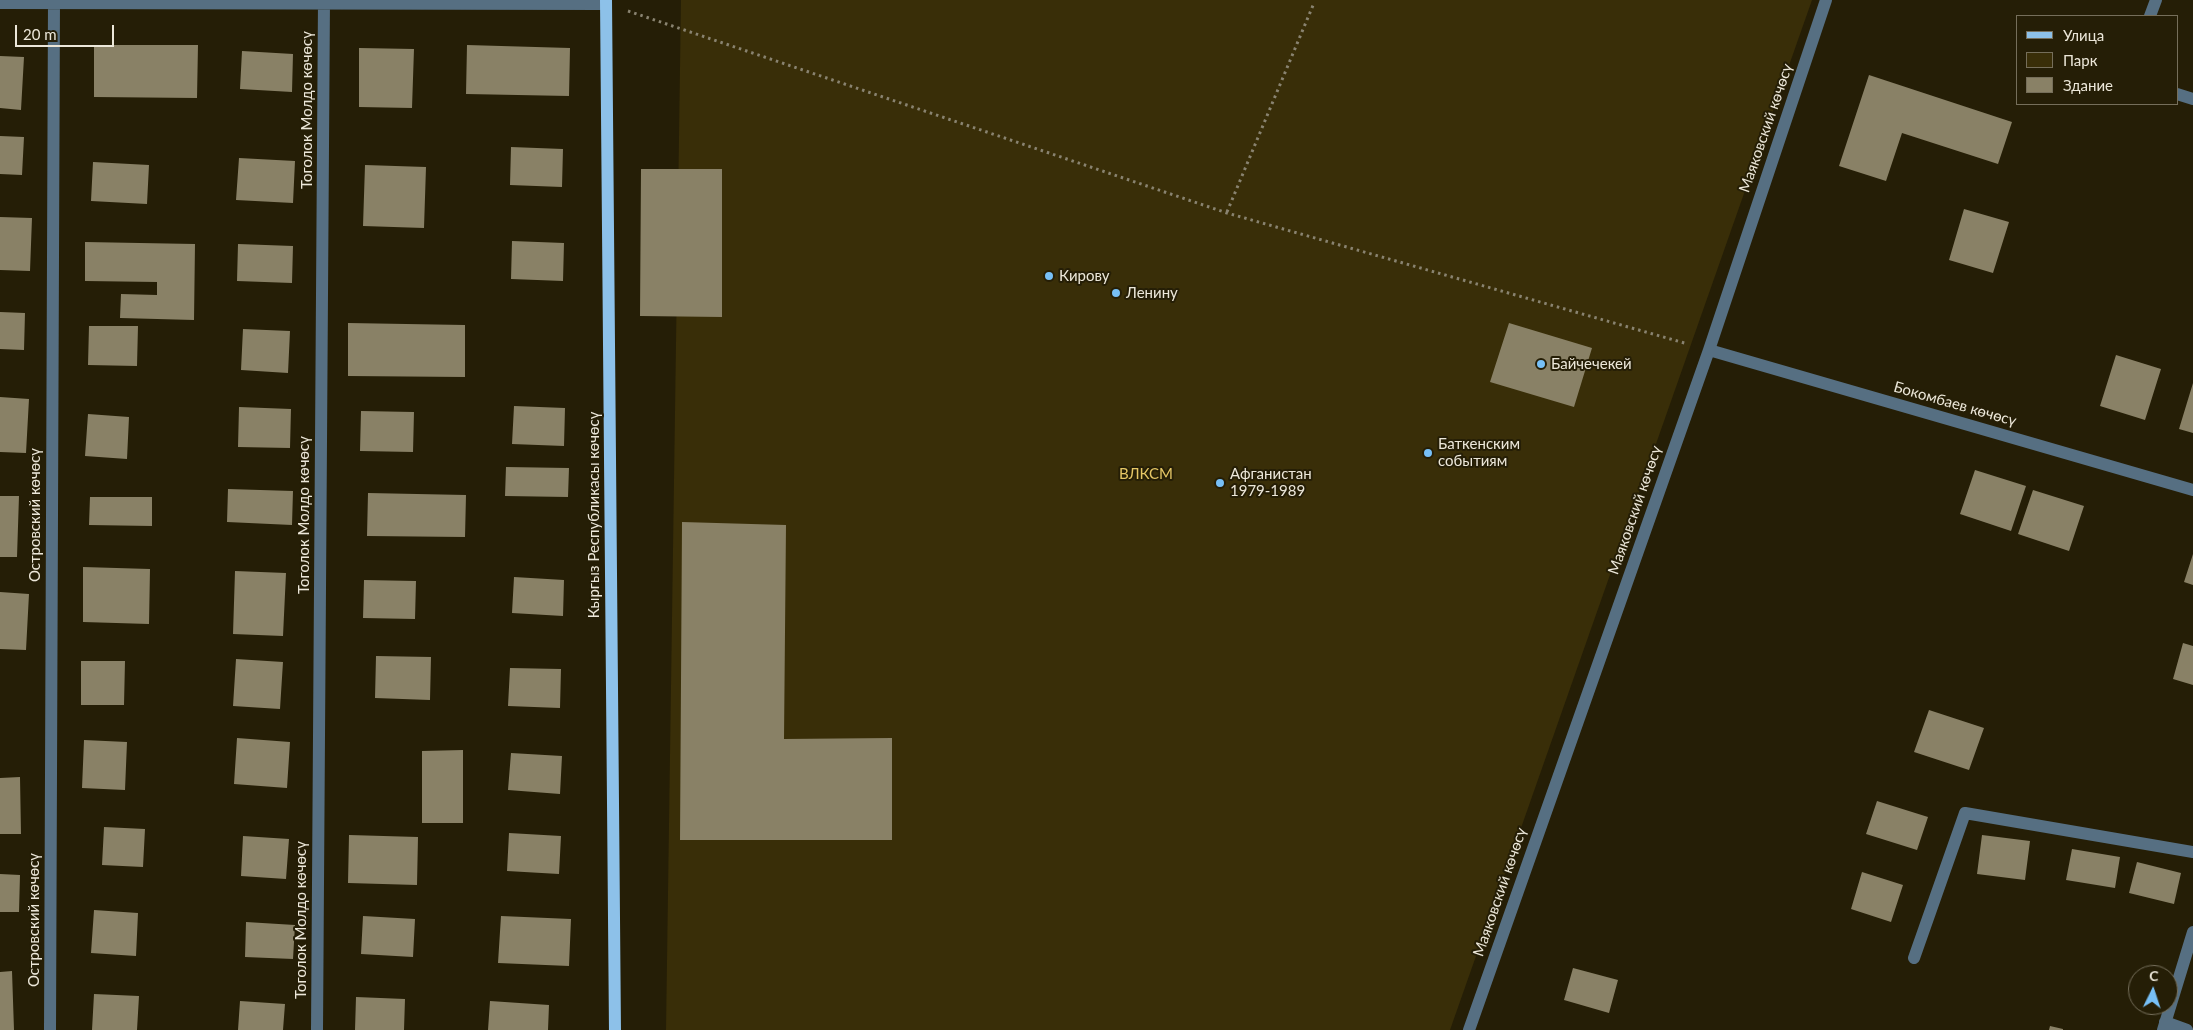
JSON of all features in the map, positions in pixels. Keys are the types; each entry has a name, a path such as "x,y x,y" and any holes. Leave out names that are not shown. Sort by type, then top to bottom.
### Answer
{"main road":[{"name":"Кыргыз Республикасы көчөсү","path":"606,2 615,1030"}],"street":[{"name":"Маяковский көчөсү","path":"1469,1030 1709,350 1826,0"},
{"path":"2150,15 2156,0"},
{"path":"0,4 54,2 606,2"},
{"name":"Островский көчөсү","path":"50,1030 54,2"},
{"name":"Тоголок Молдо көчөсү","path":"317,1030 324,3"},
{"path":"2178,94 2193,99"},
{"name":"Бокомбаев көчөсү","path":"1709,350 2193,490"},
{"path":"1914,958 1965,813 2193,852"},
{"path":"2187,1030 2164,1026 2193,932"}],"path":[{"path":"606,2 1227,213 1709,350"},
{"path":"1227,213 1314,3"}],"green space":[{"name":"ВЛКСМ","path":"681,0 1812,0 1450,1030 666,1030"}],"building":[{"path":"94,45 198,45 197,98 94,97"},
{"path":"467,45 570,48 569,96 466,94"},
{"path":"359,48 414,49 412,108 359,107"},
{"path":"242,51 293,54 292,92 240,89"},
{"path":"0,56 24,57 21,110 0,108"},
{"path":"1869,75 2012,122 1998,164 1902,133 1886,181 1839,166"},
{"path":"0,136 24,137 22,175 0,174"},
{"path":"511,147 563,149 562,187 510,185"},
{"path":"239,158 295,161 293,203 236,200"},
{"path":"93,162 149,165 147,204 91,201"},
{"path":"365,165 426,167 424,228 363,226"},
{"path":"641,169 722,169 722,317 640,316"},
{"path":"1964,209 2009,222 1993,273 1949,260"},
{"path":"0,217 32,218 30,271 0,270"},
{"path":"512,241 564,243 563,281 511,279"},
{"path":"85,242 195,244 194,320 120,318 121,294 157,295 157,282 85,281"},
{"path":"238,244 293,246 292,283 237,281"},
{"path":"0,312 25,313 24,350 0,349"},
{"path":"348,323 465,325 465,377 348,376"},
{"name":"Байчечекей","path":"1509,323 1592,348 1574,407 1490,382"},
{"path":"89,326 138,326 137,366 88,365"},
{"path":"243,329 290,331 288,373 241,370"},
{"path":"2116,355 2161,369 2145,420 2100,406"},
{"path":"2193,383 2193,433 2179,429"},
{"path":"0,397 29,399 26,453 0,452"},
{"path":"514,406 565,408 564,446 512,444"},
{"path":"239,407 291,409 290,448 238,447"},
{"path":"361,411 414,412 413,452 360,451"},
{"path":"88,414 129,417 127,459 85,456"},
{"path":"506,467 569,468 568,497 505,496"},
{"path":"1975,470 2026,486 2011,531 1960,514"},
{"path":"228,489 293,491 292,525 227,522"},
{"path":"2033,490 2084,506 2069,551 2018,534"},
{"path":"368,493 466,495 465,537 367,536"},
{"path":"0,496 19,496 17,557 0,557"},
{"path":"90,497 152,497 152,526 89,525"},
{"path":"682,522 786,525 784,739 892,738 892,840 680,840"},
{"path":"2193,554 2193,585 2184,582"},
{"path":"83,567 150,569 149,624 83,622"},
{"path":"235,571 286,573 283,636 233,634"},
{"path":"514,577 564,580 563,616 512,613"},
{"path":"364,580 416,581 415,619 363,618"},
{"path":"0,592 29,594 26,650 0,649"},
{"path":"2183,643 2193,646 2193,685 2173,679"},
{"path":"376,656 431,657 430,700 375,698"},
{"path":"236,659 283,662 280,709 233,706"},
{"path":"81,661 125,661 124,705 81,705"},
{"path":"510,668 561,669 560,708 508,706"},
{"path":"1929,710 1984,728 1969,770 1914,752"},
{"path":"237,738 290,742 287,788 234,784"},
{"path":"84,740 127,742 125,790 82,788"},
{"path":"463,750 463,823 422,823 422,751"},
{"path":"511,753 562,756 560,794 508,790"},
{"path":"20,777 21,834 0,834 0,778"},
{"path":"1877,801 1928,817 1917,850 1866,834"},
{"path":"104,827 145,829 143,867 102,865"},
{"path":"509,833 561,836 559,874 507,871"},
{"path":"349,835 418,837 417,885 348,883"},
{"path":"1982,835 2030,841 2025,880 1977,874"},
{"path":"243,836 289,839 286,879 241,876"},
{"path":"2072,849 2120,857 2115,888 2066,880"},
{"path":"2137,862 2181,873 2174,904 2129,893"},
{"path":"1862,872 1903,885 1891,922 1851,909"},
{"path":"0,874 20,875 19,912 0,912"},
{"path":"94,910 138,913 136,956 91,953"},
{"path":"363,916 415,919 413,957 361,954"},
{"path":"501,916 571,919 569,966 498,963"},
{"path":"246,922 295,925 293,959 245,957"},
{"path":"1573,968 1618,980 1609,1013 1564,1000"},
{"path":"12,971 14,1030 0,1030 0,972"},
{"path":"94,994 139,996 137,1030 92,1030"},
{"path":"356,997 405,999 404,1030 355,1030"},
{"path":"240,1001 285,1004 283,1030 238,1030"},
{"path":"490,1001 549,1005 548,1030 488,1030"},
{"path":"2050,1026 2063,1029 2063,1030 2049,1030"}],"place":[{"name":"Кирову","path":"1049,276"},
{"name":"Ленину","path":"1116,293"},
{"name":"Байчечекей","path":"1541,364"},
{"name":"Баткенским событиям","path":"1428,453"},
{"name":"Афганистан 1979-1989","path":"1220,483"}]}
